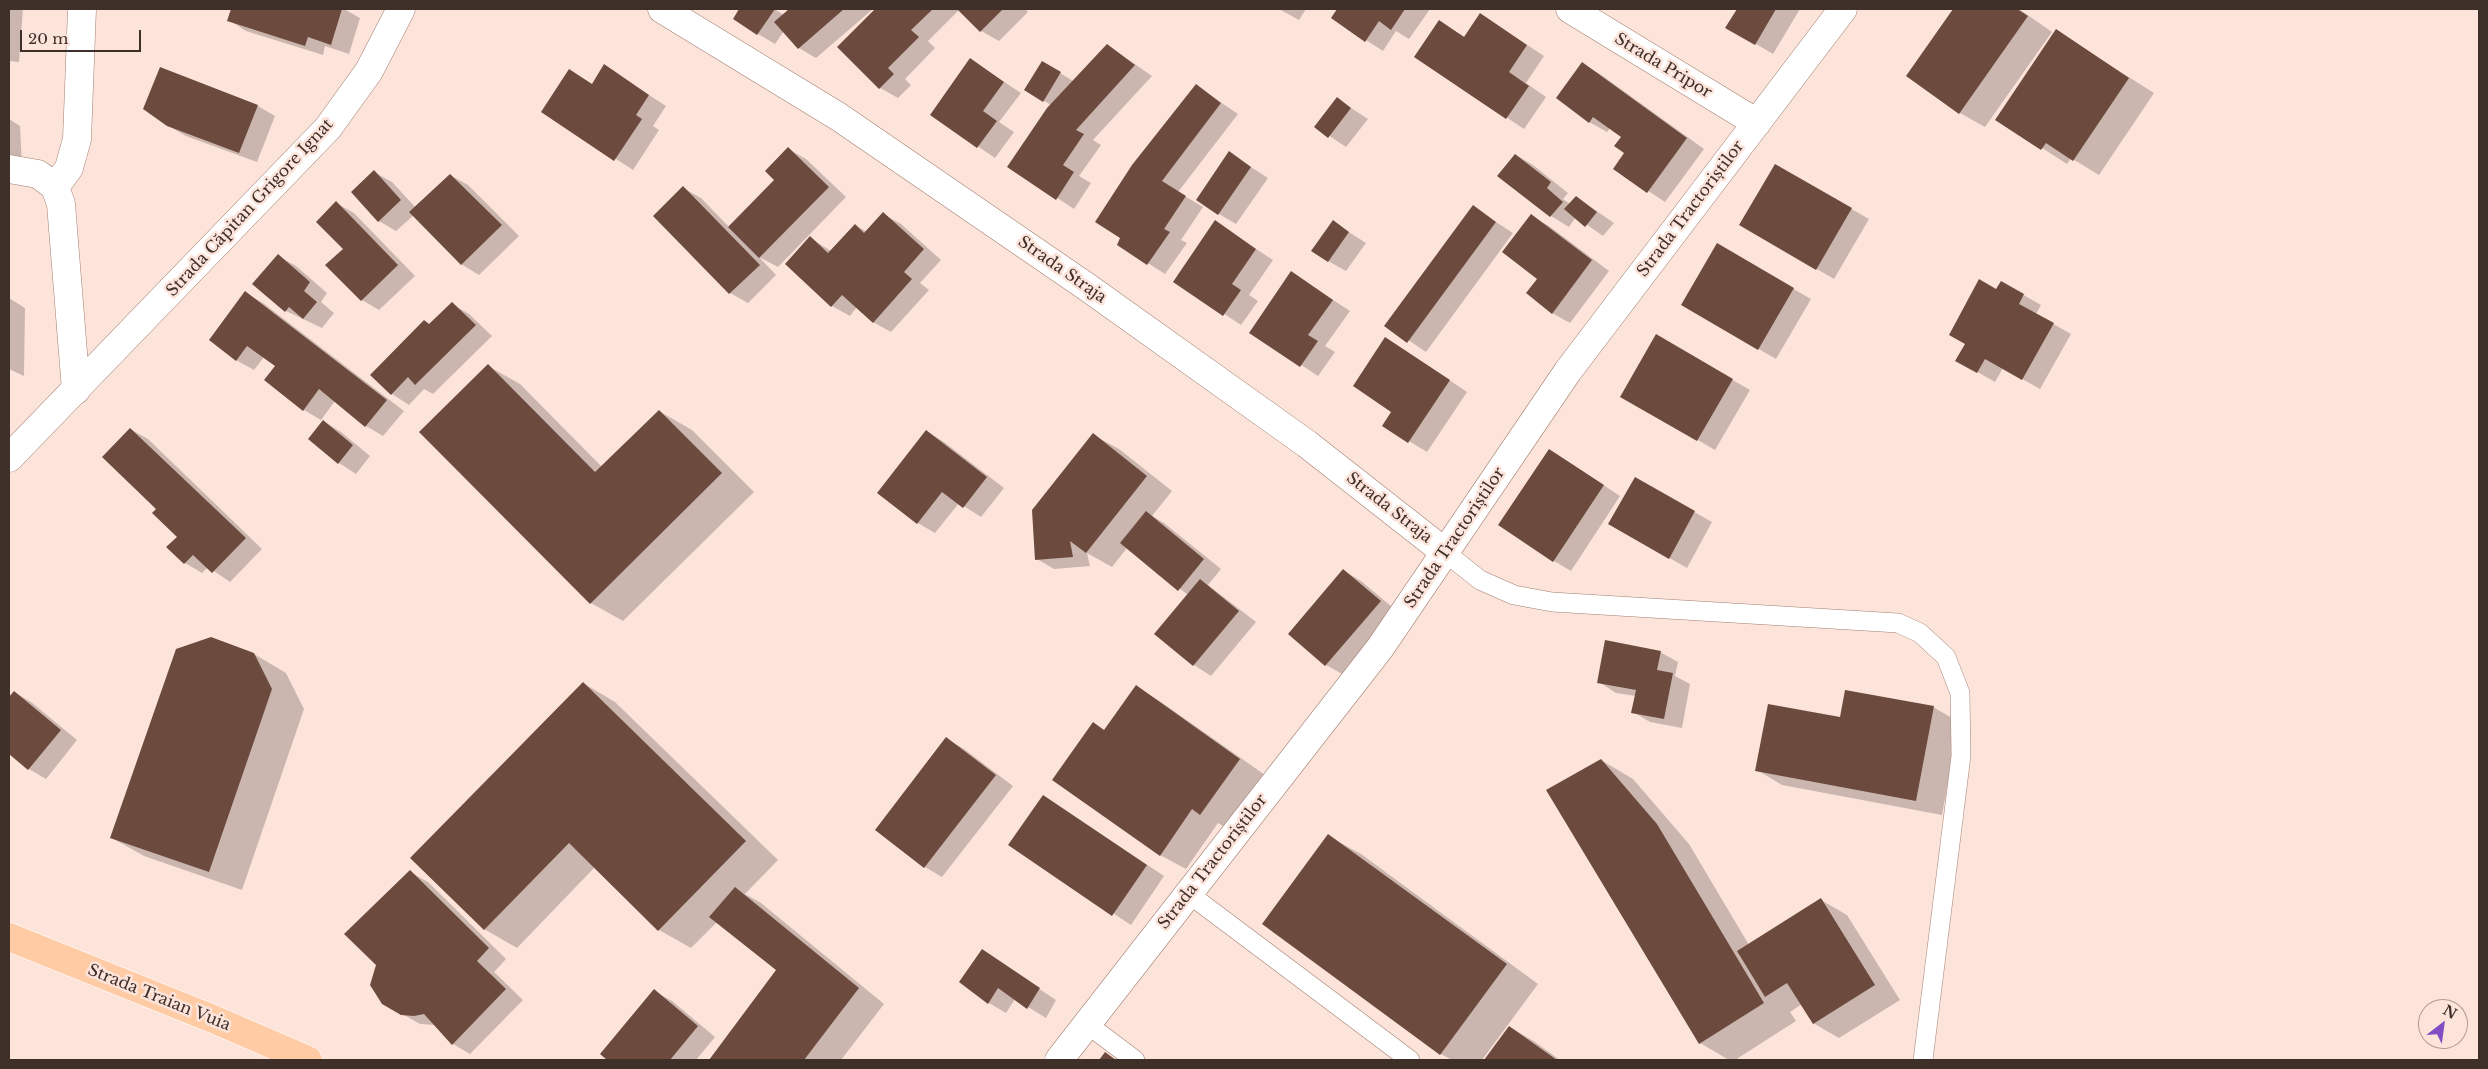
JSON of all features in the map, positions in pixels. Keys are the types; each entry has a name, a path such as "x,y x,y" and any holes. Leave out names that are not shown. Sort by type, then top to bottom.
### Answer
{"main road":[{"name":"Strada Traian Vuia","path":"9,937 213,1019 308,1060"}],"street":[{"path":"55,187 69,168 77,138 82,9"},
{"name":"Strada Căpitan Grigore Ignat","path":"9,458 328,128 369,71 401,9"},
{"name":"Strada Straja","path":"662,9 839,117 1087,286 1307,444 1446,553"},
{"name":"Strada Pripor","path":"1570,9 1757,123"},
{"name":"Strada Tractoriștilor","path":"1059,1060 1380,648 1568,370 1843,9"},
{"path":"9,169 38,174 55,187 61,204 76,390"}],"lane":[{"path":"1446,553 1480,580 1514,595 1552,602 1898,623 1920,634 1946,657 1960,694 1961,756 1919,1060"},
{"path":"1189,894 1410,1060"},
{"path":"1087,1024 1135,1060"}],"building":[{"path":"231,9 342,9 331,45 308,37 305,46 227,21"},
{"path":"739,9 775,9 757,35 733,19"},
{"path":"789,9 844,9 798,49 774,22"},
{"path":"875,9 933,9 911,30 919,37 888,68 894,74 879,89 837,47"},
{"path":"957,9 1003,9 980,32"},
{"path":"1337,9 1405,9 1391,30 1379,21 1365,42 1331,18"},
{"path":"1737,9 1776,9 1755,45 1725,28"},
{"path":"1953,9 2017,9 2028,16 1959,114 1906,76"},
{"path":"1480,13 1527,45 1509,72 1529,86 1506,119 1414,57 1439,20 1464,37"},
{"path":"2056,29 2129,78 2073,161 2046,143 2041,150 1995,120"},
{"path":"1107,44 1135,65 1076,130 1084,134 1063,165 1074,172 1056,200 1007,167 1047,108"},
{"path":"970,58 1004,82 983,111 997,121 977,148 930,115"},
{"path":"1042,61 1061,72 1043,102 1024,90"},
{"path":"1582,62 1687,138 1647,193 1613,169 1624,153 1614,146 1621,137 1593,117 1589,123 1556,98"},
{"path":"604,64 649,95 636,115 642,119 614,161 541,112 569,69 592,84"},
{"path":"160,67 258,105 239,153 167,126 143,109"},
{"path":"1196,84 1221,103 1162,181 1186,196 1164,229 1170,232 1147,265 1117,245 1120,238 1095,222 1132,165"},
{"path":"1337,97 1351,108 1328,138 1314,127"},
{"path":"788,147 829,187 759,258 728,227 774,180 765,171"},
{"path":"1229,151 1251,167 1218,215 1196,200"},
{"path":"1515,154 1551,182 1547,188 1563,202 1550,217 1497,176"},
{"path":"1775,164 1852,208 1816,270 1739,225"},
{"path":"374,170 401,200 378,222 351,192"},
{"path":"450,174 502,225 461,265 409,212"},
{"path":"683,186 760,265 729,294 653,216"},
{"path":"1576,196 1597,212 1585,227 1564,209"},
{"path":"336,201 398,265 361,301 325,265 343,249 316,222"},
{"path":"1473,205 1496,222 1407,343 1384,326"},
{"path":"883,212 924,249 904,272 912,279 873,323 842,295 831,307 785,264 810,236 828,253 855,224 864,233"},
{"path":"1531,214 1592,260 1552,314 1526,293 1537,279 1502,252"},
{"path":"1215,220 1256,249 1232,284 1241,290 1223,316 1173,282"},
{"path":"1333,220 1349,232 1328,262 1311,251"},
{"path":"1717,243 1794,288 1758,350 1681,305"},
{"path":"278,254 310,282 304,291 317,302 303,319 289,307 285,312 252,284"},
{"path":"1291,271 1333,300 1308,335 1318,341 1300,367 1249,333"},
{"path":"1979,279 1996,289 2001,281 2024,294 2019,304 2054,323 2022,380 1985,359 1977,373 1955,361 1965,344 1949,335"},
{"path":"245,291 387,400 365,427 319,389 303,411 264,380 275,366 247,346 236,361 209,340"},
{"path":"452,302 476,325 415,385 408,377 391,395 370,375 424,320 429,324"},
{"path":"1656,334 1733,379 1697,441 1620,397"},
{"path":"1385,337 1450,380 1408,443 1382,426 1391,412 1353,386"},
{"path":"488,364 595,472 659,410 722,473 590,604 419,432"},
{"path":"323,420 353,445 338,464 308,439"},
{"path":"130,428 246,538 212,573 193,555 184,564 166,547 177,537 152,513 156,509 102,457"},
{"path":"926,430 987,477 963,508 942,492 917,524 877,493"},
{"path":"1093,433 1147,476 1086,553 1070,541 1073,557 1035,560 1032,510"},
{"path":"1549,449 1604,485 1553,562 1498,525"},
{"path":"1635,477 1695,511 1669,559 1608,524"},
{"path":"1146,511 1204,559 1178,591 1120,543"},
{"path":"1343,569 1381,601 1325,666 1288,634"},
{"path":"1200,579 1239,611 1193,666 1154,634"},
{"path":"211,637 254,653 272,689 209,872 110,838 176,649"},
{"path":"1605,640 1661,651 1657,670 1673,673 1664,719 1631,713 1636,690 1597,683"},
{"path":"583,682 746,841 658,931 569,843 484,930 410,858"},
{"path":"1136,685 1240,759 1200,815 1192,809 1160,856 1052,780 1093,722 1104,730"},
{"path":"1845,690 1934,706 1916,801 1755,771 1768,704 1840,717"},
{"path":"14,691 61,730 28,770 9,754 9,697"},
{"path":"946,737 996,775 924,868 875,830"},
{"path":"1601,759 1657,824 1764,1003 1699,1044 1546,790"},
{"path":"1043,795 1147,865 1112,916 1008,845"},
{"path":"1328,834 1507,964 1440,1055 1262,924"},
{"path":"410,870 489,948 477,961 506,989 452,1045 424,1014 414,1016 401,1015 382,1004 370,985 376,965 344,934"},
{"path":"735,887 859,988 804,1060 709,1060 776,970 709,917"},
{"path":"1821,898 1875,985 1813,1024 1787,983 1765,997 1737,951"},
{"path":"982,949 1040,988 1027,1009 998,988 988,1004 959,982"},
{"path":"654,989 698,1026 670,1060 607,1060 600,1054"},
{"path":"1509,1026 1557,1060 1484,1060"},
{"path":"1105,1052 1116,1060 1099,1060"}]}
